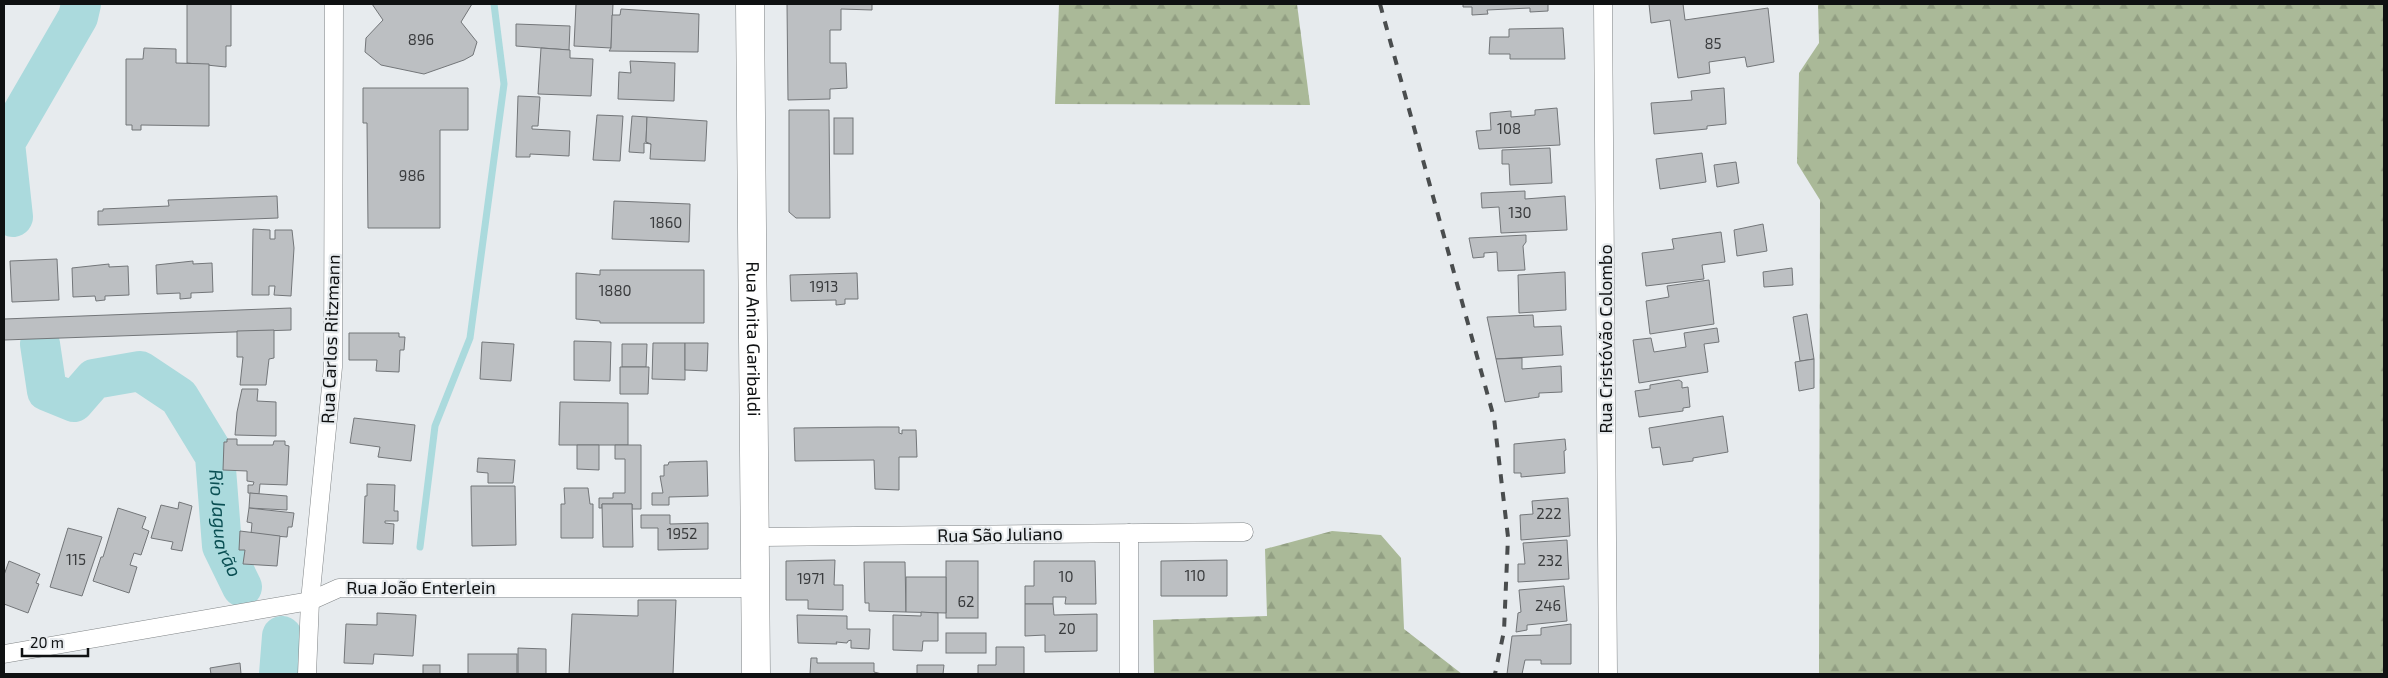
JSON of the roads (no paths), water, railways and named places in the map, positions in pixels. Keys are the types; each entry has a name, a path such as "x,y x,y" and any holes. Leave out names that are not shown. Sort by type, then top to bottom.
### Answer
{"main road":[{"name":"Rua Anita Garibaldi","path":"750,4 756,674"}],"street":[{"name":"Rua Carlos Ritzmann","path":"307,674 310,601 333,367 334,4"},
{"name":"Rua Cristóvão Colombo","path":"1603,4 1608,674"},
{"name":"Rua São Juliano","path":"755,538 1244,532"},
{"path":"1129,533 1130,674"},
{"name":"Rua João Enterlein","path":"4,654 310,601 339,588 755,588"}],"waterway":[{"name":"Rio Jaguarão","path":"13,217 5,143 78,17 81,4"},
{"path":"420,547 435,426 470,338 504,84 494,4"},
{"name":"Rio Jaguarão","path":"40,344 47,391 74,402 94,379 140,371 179,397 215,456 222,546 242,587"},
{"name":"Rio Jaguarão","path":"279,674 282,636"}],"railway":[{"path":"1380,4 1494,418 1508,537 1504,631 1495,674"}]}
